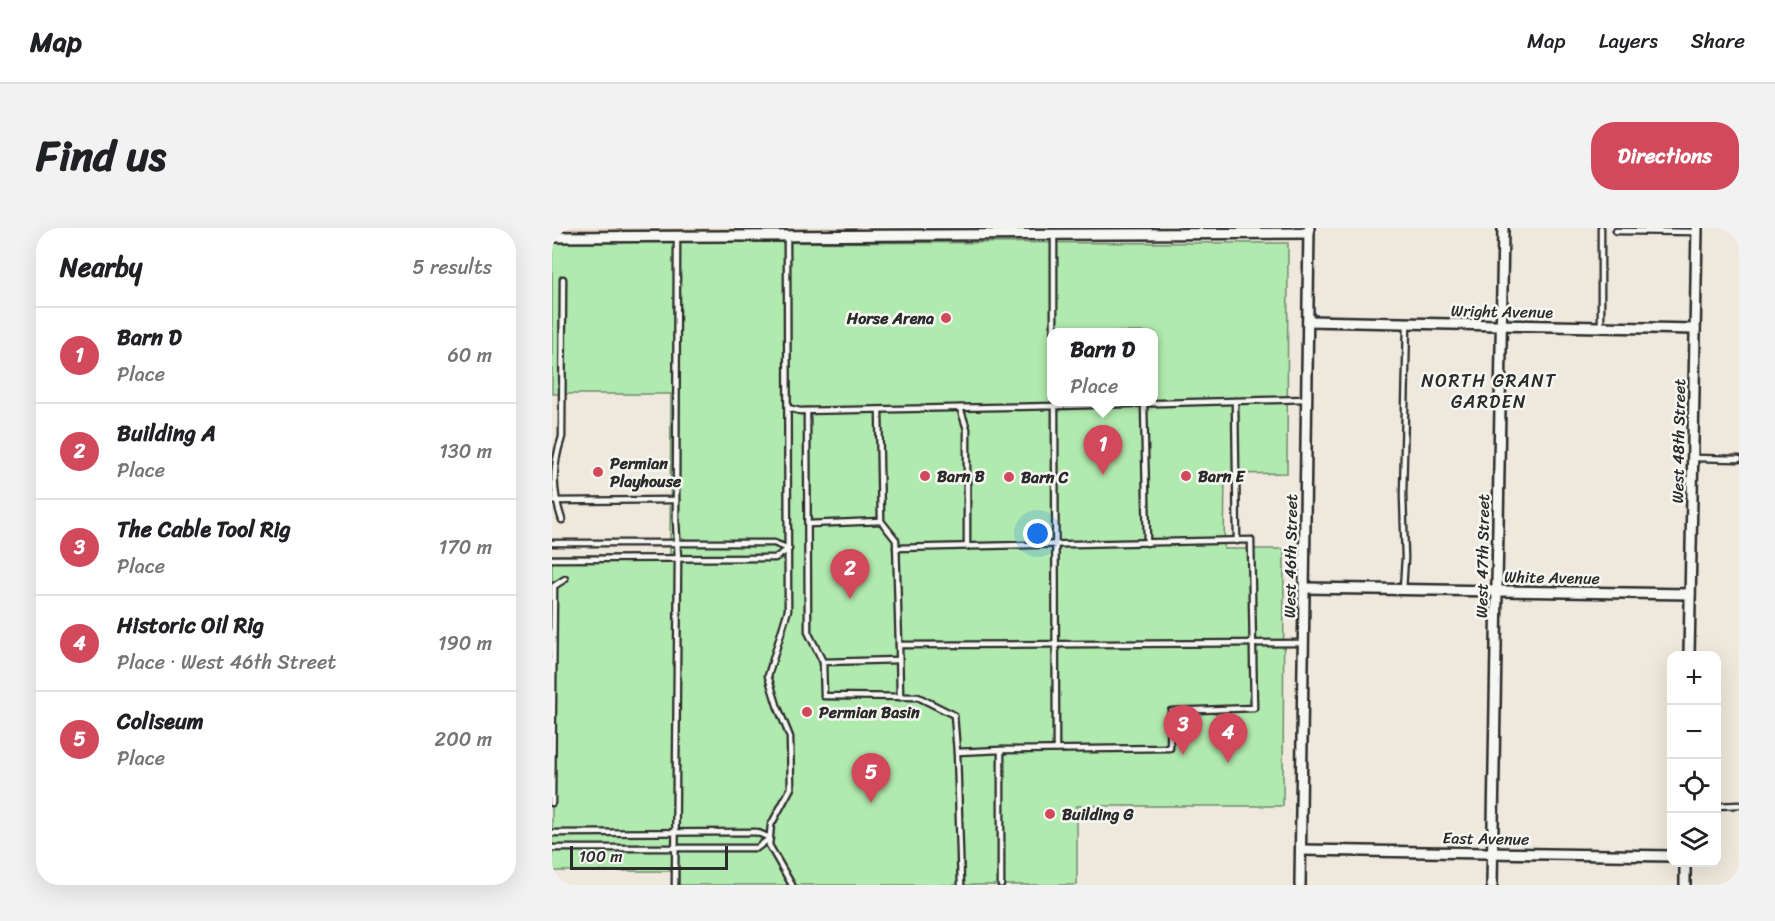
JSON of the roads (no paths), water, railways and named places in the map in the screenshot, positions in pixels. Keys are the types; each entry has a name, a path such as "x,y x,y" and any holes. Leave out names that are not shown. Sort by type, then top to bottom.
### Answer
{"street":[{"name":"West 47th Street","path":"1492,885 1503,228"},
{"path":"552,237 1309,230"},
{"name":"West 46th Street","path":"1300,885 1309,230"},
{"name":"West 48th Street","path":"1689,651 1697,230"},
{"name":"Wright Avenue","path":"1308,321 1695,329"},
{"name":"White Avenue","path":"1304,588 1690,594"},
{"name":"East Avenue","path":"1301,850 1667,856"},
{"path":"1685,867 1685,885"}],"lane":[{"path":"1601,228 1601,328"},
{"path":"1616,231 1697,230"},
{"path":"1054,234 1054,328"},
{"path":"675,885 678,558 676,500 677,236"},
{"path":"786,236 788,610 768,676 790,737 791,788 771,825 769,845 792,885"},
{"path":"562,520 554,501 553,455 562,437 563,279"},
{"path":"1403,590 1407,324"},
{"path":"1158,404 1307,399"},
{"path":"1235,401 1237,541"},
{"path":"788,408 807,411 879,410 1047,404"},
{"path":"1055,406 1056,749"},
{"path":"1144,406 1147,543"},
{"path":"960,408 967,429 967,546"},
{"path":"879,410 881,521 896,540 900,697"},
{"path":"807,411 808,632 823,662 824,696 918,697 954,715 961,885"},
{"path":"1693,458 1739,459"},
{"path":"554,501 676,500"},
{"path":"808,524 881,521"},
{"path":"896,548 1251,540 1254,708 1171,711 1170,748 957,752"},
{"path":"552,543 774,543 789,549"},
{"path":"552,559 775,558 789,549"},
{"path":"552,803 554,586 564,579"},
{"path":"899,645 1304,643"},
{"path":"823,662 899,660"},
{"path":"1001,750 1001,885"},
{"path":"1721,806 1739,805"},
{"path":"552,833 756,832 770,838"},
{"path":"552,848 757,848 770,838"}],"place":[{"name":"Horse Arena","path":"946,318"},
{"name":"Permian Playhouse","path":"598,472"},
{"name":"Barn D","path":"1103,475"},
{"name":"Barn B","path":"925,476"},
{"name":"Barn E","path":"1186,476"},
{"name":"Barn C","path":"1009,477"},
{"name":"Building A","path":"850,599"},
{"name":"Permian Basin","path":"807,712"},
{"name":"The Cable Tool Rig","path":"1183,755"},
{"name":"Historic Oil Rig","path":"1228,763"},
{"name":"Coliseum","path":"871,803"},
{"name":"Building G","path":"1050,814"}],"district":[{"name":"NORTH GRANT GARDEN","path":"1489,391"}]}
